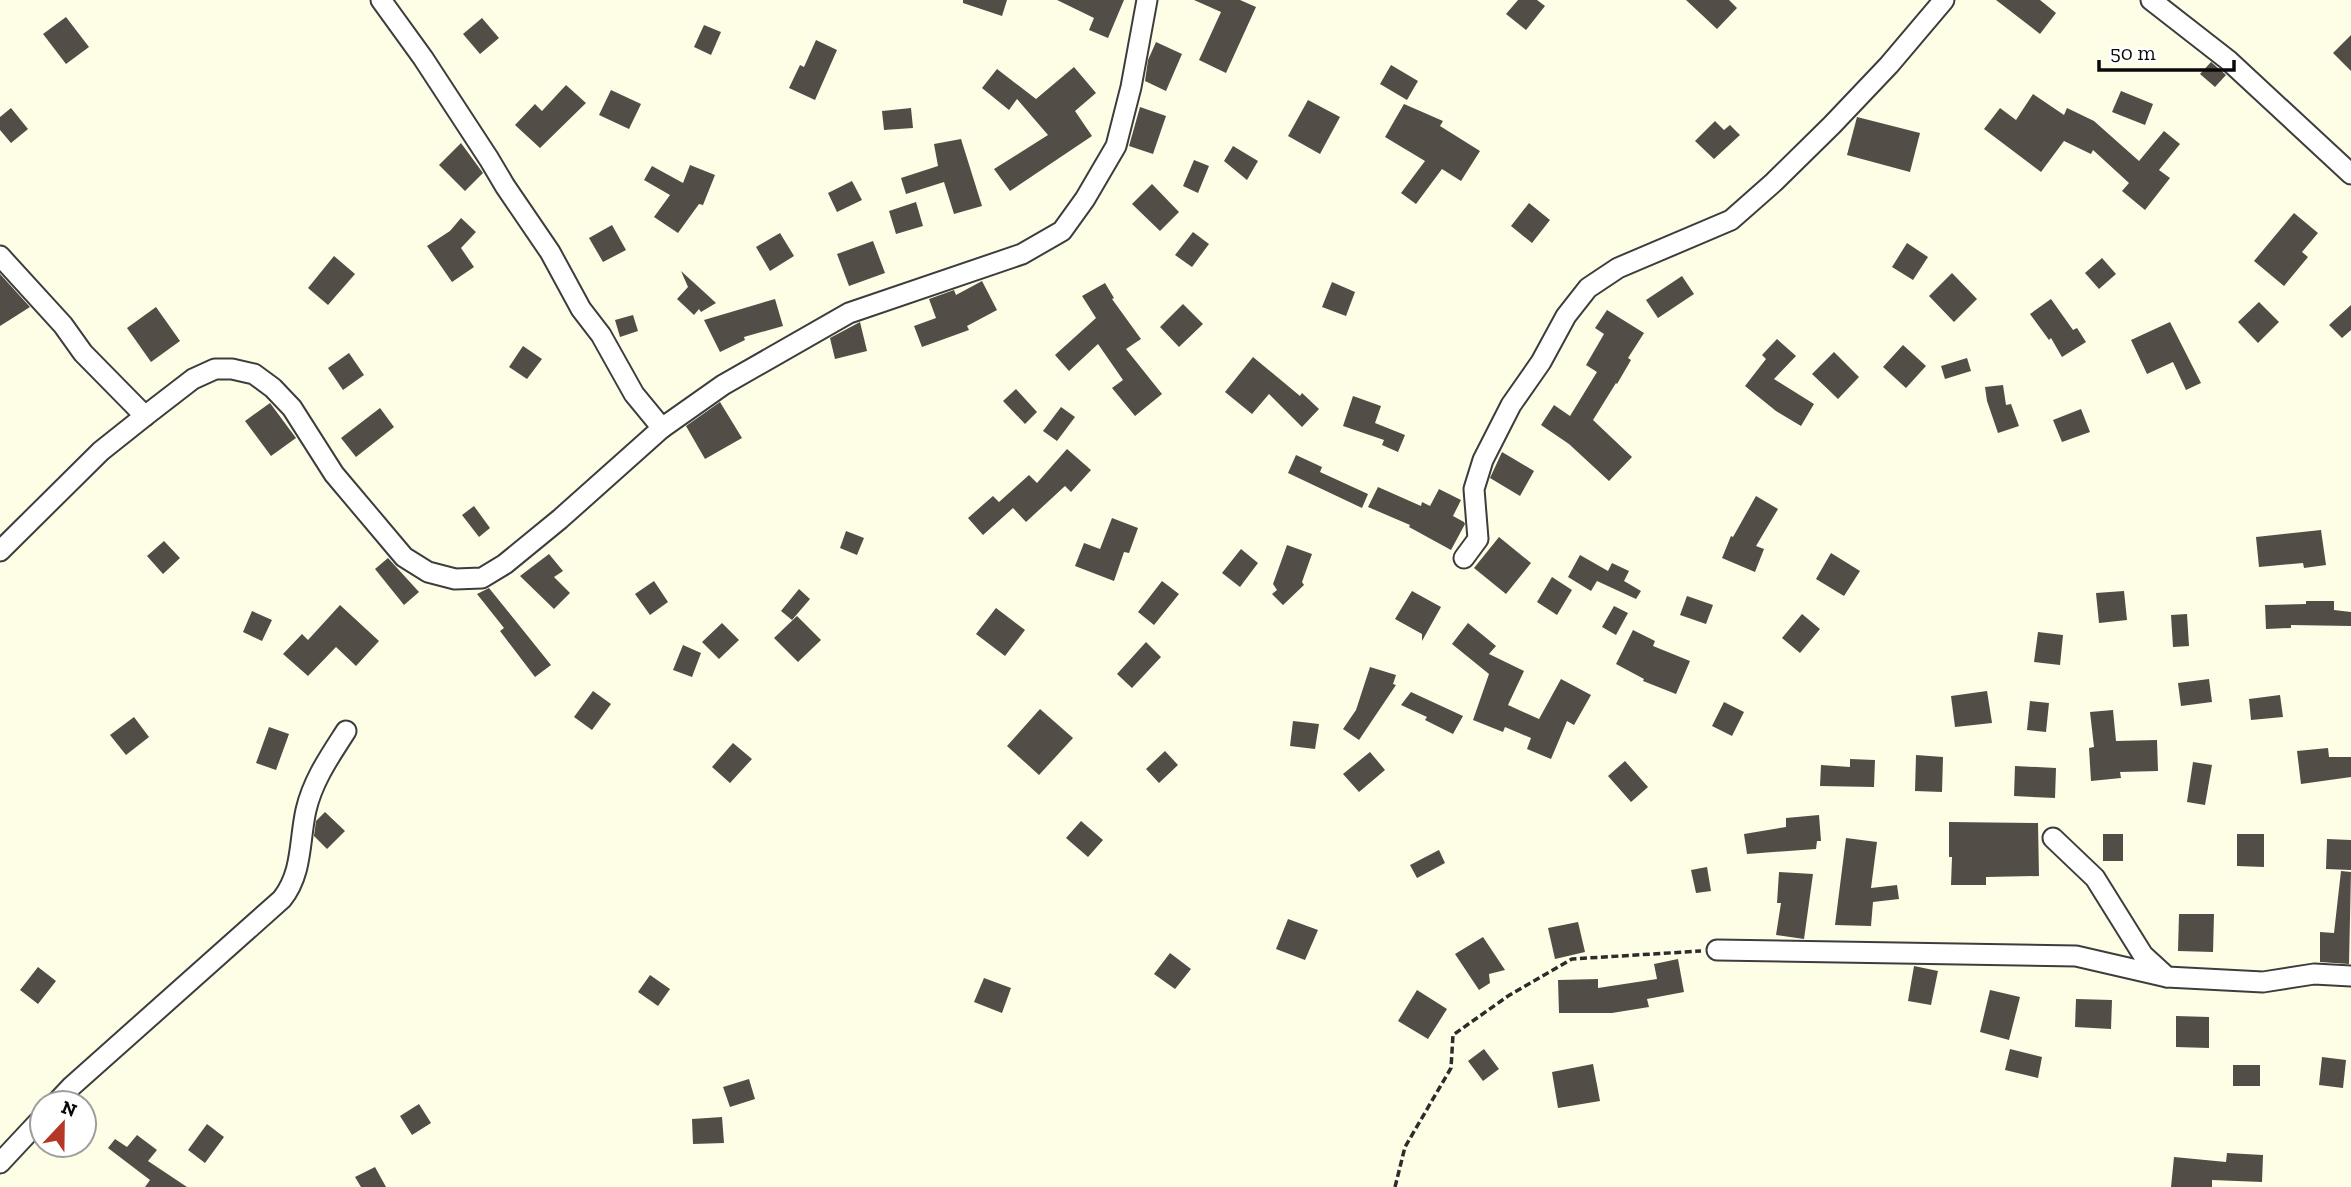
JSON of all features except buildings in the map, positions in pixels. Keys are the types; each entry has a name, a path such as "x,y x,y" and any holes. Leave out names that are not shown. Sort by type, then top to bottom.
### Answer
{"street":[{"path":"380,0 423,58 550,253 634,394 662,428"},
{"path":"0,551 101,452 145,416 193,379 215,369 232,369 254,374 292,408 334,474 404,557 428,572 455,579 482,578 505,564 662,428 723,385 849,313 1022,254 1062,230 1085,199 1115,146 1131,87 1147,0"},
{"path":"1464,558 1478,539 1474,489 1483,460 1511,405 1541,362 1566,316 1588,288 1618,268 1731,220 1832,125 1889,65 1944,0"},
{"path":"2151,0 2228,60 2351,174"},
{"path":"0,256 63,325 83,353 145,416"},
{"path":"69,1089 291,887 299,862 306,810 316,777 346,731"},
{"path":"2053,838 2095,878 2143,955 2167,977"},
{"path":"1717,950 2076,956 2167,977 2263,982 2314,974 2351,976"},
{"path":"0,1163 28,1133"}],"path":[{"path":"1395,1187 1405,1147 1451,1068 1454,1035 1508,996 1572,959 1717,950"}]}
